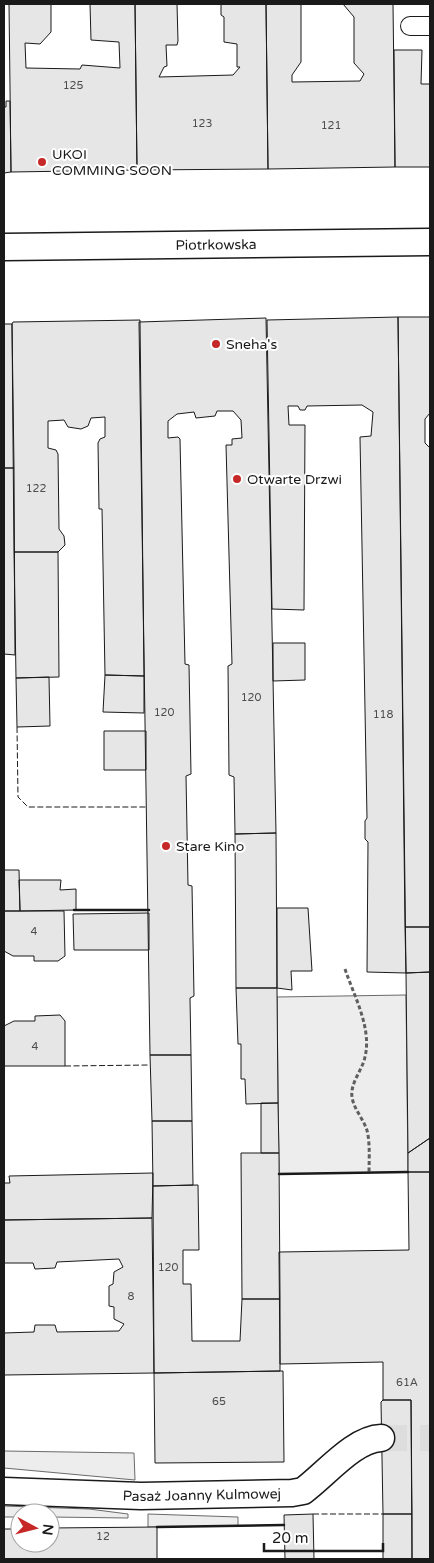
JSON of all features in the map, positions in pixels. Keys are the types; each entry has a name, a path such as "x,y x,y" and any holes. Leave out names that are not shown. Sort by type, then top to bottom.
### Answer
{"street":[{"name":"Piotrkowska","path":"4,247 430,242"},
{"name":"Pasaż Joanny Kulmowej","path":"4,1491 141,1496 292,1493 303,1491 356,1445 371,1439 381,1438"}],"lane":[{"path":"410,26 430,26"}],"path":[{"path":"345,969 364,1022 367,1040 365,1057 353,1084 351,1096 355,1109 368,1135 369,1174"}],"shaded area":[{"path":"406,995 408,1172 279,1174 277,997"},
{"path":"4,1451 134,1453 135,1480 4,1468"},
{"path":"4,1506 10,1506 10,1517 4,1517"},
{"path":"60,1508 89,1509 128,1514 128,1518 60,1517"},
{"path":"148,1514 238,1517 238,1526 148,1527"}],"building":[{"path":"9,4 51,4 51,32 40,44 25,43 26,68 80,69 82,65 120,68 119,42 91,40 90,4 135,4 137,170 11,172"},
{"path":"135,4 177,4 178,41 177,45 166,45 167,66 164,67 159,77 233,75 240,67 237,67 237,44 224,42 224,17 221,15 221,4 266,4 268,169 137,170"},
{"path":"266,4 301,4 301,62 292,75 292,82 360,81 364,74 354,63 354,17 343,4 393,4 395,167 268,169"},
{"path":"394,50 422,50 421,84 430,84 430,167 395,167"},
{"path":"6,101 10,101 11,172 4,173 4,107 6,107"},
{"path":"398,317 430,317 430,413 425,419 425,443 430,448 430,927 405,927"},
{"path":"398,317 406,973 367,972 368,842 365,839 365,821 367,818 360,437 371,436 373,412 362,405 307,406 305,410 300,410 298,406 288,406 289,425 305,425 304,610 272,609 267,320"},
{"path":"266,318 276,833 235,834 234,777 229,775 228,666 232,664 226,445 232,445 232,439 242,438 241,420 233,411 217,411 215,416 196,418 194,412 177,414 168,421 168,438 178,437 180,439 185,664 189,665 191,774 186,776 188,885 192,886 194,996 190,998 191,1055 150,1055 139,322"},
{"path":"140,320 144,676 105,675 102,509 99,509 98,443 100,439 105,437 105,417 91,418 88,426 81,429 68,427 64,420 48,421 48,448 56,450 58,454 59,529 64,536 65,545 58,552 14,552 12,324 13,322"},
{"path":"4,324 12,324 14,468 4,468"},
{"path":"4,468 14,468 15,655 4,654"},
{"path":"14,552 58,552 59,677 16,678"},
{"path":"273,643 305,643 305,680 273,681"},
{"path":"105,675 144,676 144,713 103,712"},
{"path":"49,677 50,726 17,727 16,678"},
{"path":"104,731 146,731 146,770 104,770"},
{"path":"276,833 277,988 236,988 235,834"},
{"path":"4,870 19,870 20,911 4,911"},
{"path":"19,880 61,880 60,890 76,889 76,910 20,911"},
{"path":"277,908 308,908 312,971 291,971 292,990 277,988"},
{"path":"4,911 64,911 65,956 58,961 34,961 34,956 13,956 4,951"},
{"path":"149,913 149,950 74,950 73,914"},
{"path":"405,927 430,927 430,972 406,973"},
{"path":"430,972 430,1138 408,1153 406,973"},
{"path":"236,988 277,988 278,1103 246,1104 245,1079 241,1079 241,1044 238,1044"},
{"path":"60,1015 65,1021 65,1066 4,1066 4,1026 14,1021 35,1021 35,1016"},
{"path":"150,1055 191,1055 192,1121 152,1121"},
{"path":"261,1103 278,1103 279,1153 261,1153"},
{"path":"152,1121 192,1121 193,1185 153,1186"},
{"path":"430,1138 430,1172 408,1172 408,1153"},
{"path":"241,1153 279,1153 280,1299 242,1299"},
{"path":"408,1172 430,1172 430,1559 412,1559 411,1400 383,1400 383,1362 280,1364 279,1252 409,1250"},
{"path":"153,1173 152,1218 4,1220 4,1183 10,1183 9,1176"},
{"path":"198,1185 199,1250 183,1250 183,1284 191,1284 192,1341 240,1341 242,1299 280,1299 280,1371 154,1373 153,1186"},
{"path":"152,1218 154,1373 4,1375 4,1333 34,1332 35,1325 55,1325 57,1332 119,1331 124,1324 114,1319 114,1307 109,1306 109,1286 113,1284 114,1272 123,1267 119,1259 57,1262 55,1268 35,1269 33,1263 4,1263 4,1220"},
{"path":"283,1371 284,1462 155,1463 154,1373"},
{"path":"383,1400 411,1400 412,1514 383,1514 381,1402"},
{"path":"313,1514 314,1559 285,1559 284,1515"},
{"path":"383,1514 412,1514 412,1559 383,1559"},
{"path":"157,1527 157,1559 4,1559 4,1529 10,1529 10,1553 60,1553 60,1528"}],"tunnel":[{"path":"381,1438 430,1438"}],"fence":[{"path":"17,727 18,797 28,807 146,807"},
{"path":"65,1066 150,1065"},
{"path":"313,1514 383,1514"}],"wall":[{"path":"74,910 149,910"},
{"path":"279,1174 408,1172"},
{"path":"157,1527 284,1525"}],"place":[{"name":"UKOI COMMING SOON","path":"42,162"},
{"name":"Sneha's","path":"216,344"},
{"name":"Otwarte Drzwi","path":"237,479"},
{"name":"Stare Kino","path":"166,846"}]}
